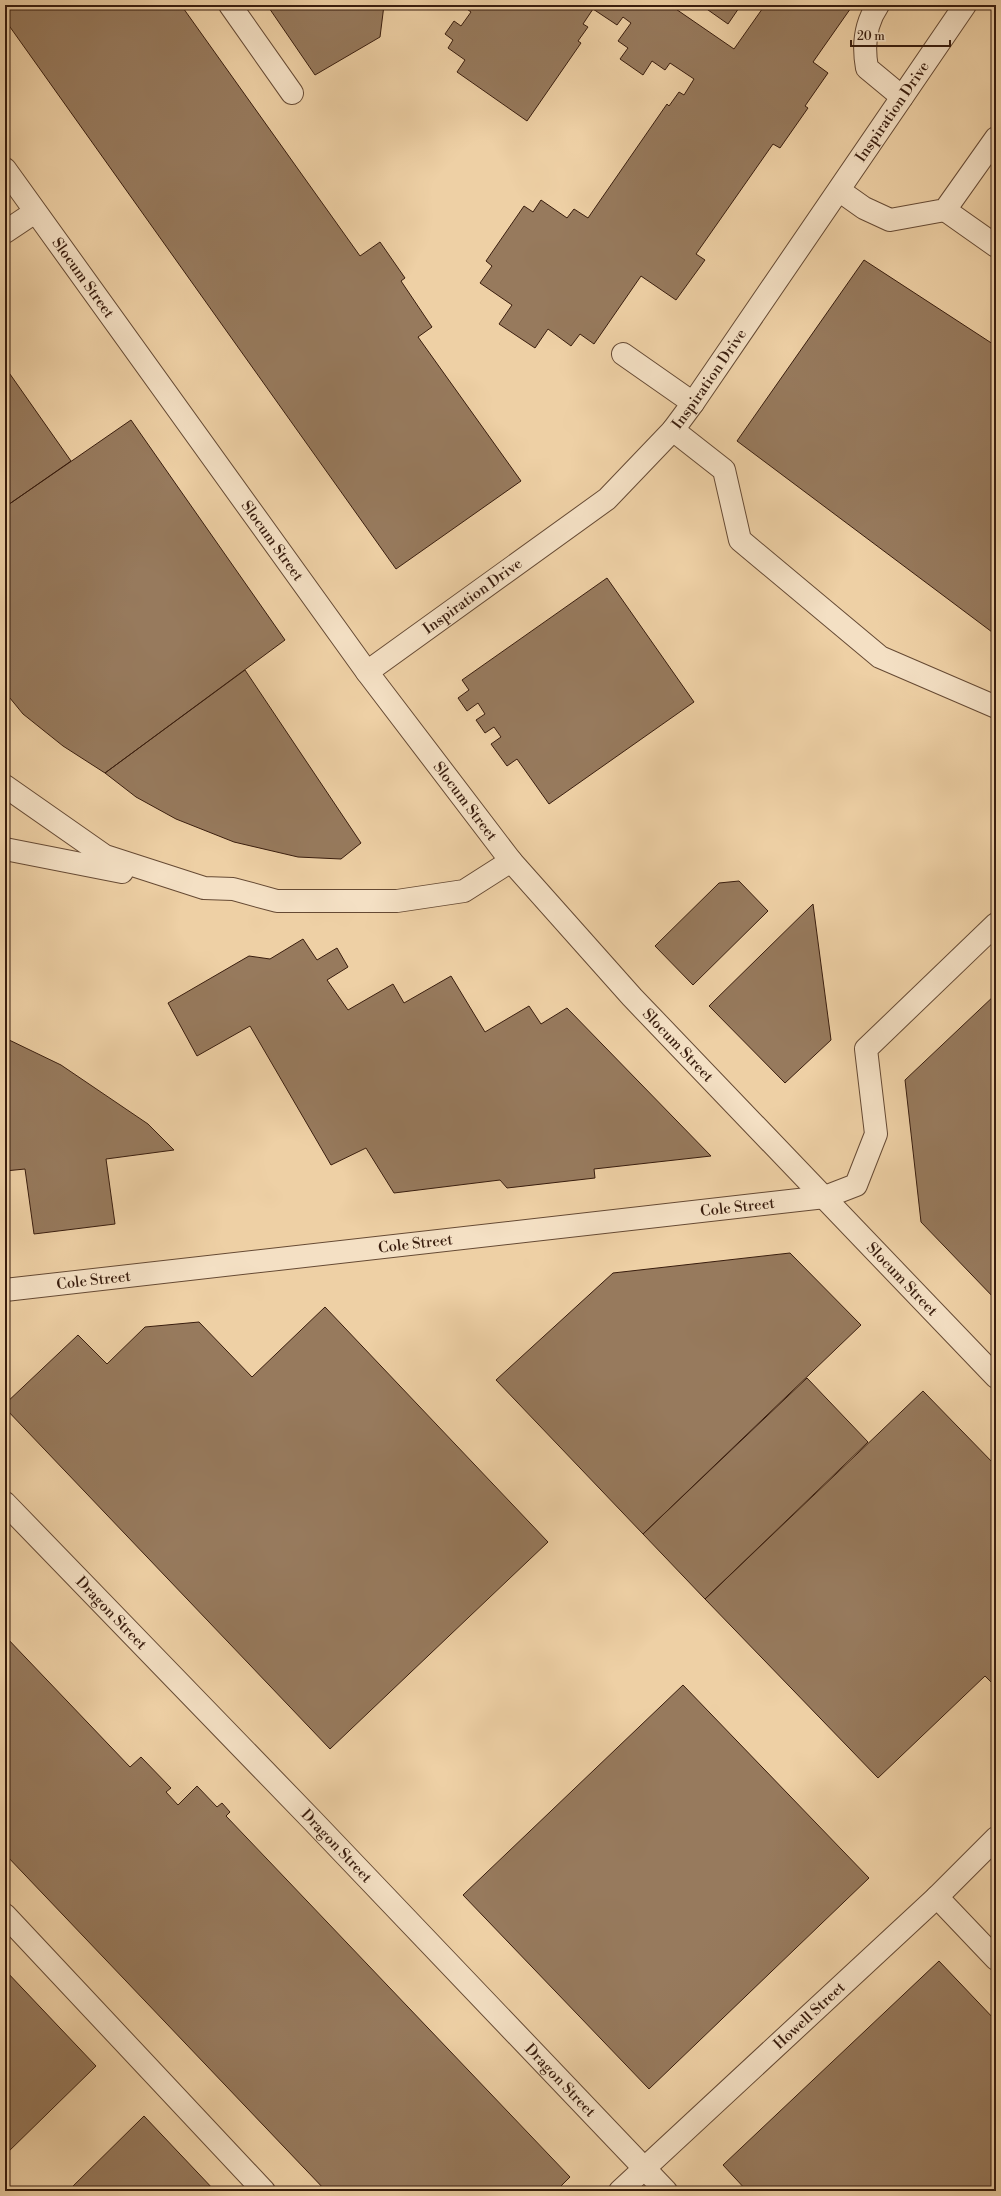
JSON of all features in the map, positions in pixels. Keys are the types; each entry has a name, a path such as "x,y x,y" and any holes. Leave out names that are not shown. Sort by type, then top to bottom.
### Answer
{"street":[{"path":"230,5 292,93"},
{"path":"878,5 872,13 867,29 864,50 867,68 902,97"},
{"name":"Inspiration Drive","path":"367,672 607,499 673,430 840,191 965,5"},
{"path":"840,191 864,208 890,220 945,210 996,138"},
{"name":"Slocum Street","path":"5,169 367,672 511,860 632,997 996,1376"},
{"path":"945,210 996,246"},
{"path":"5,232 35,212"},
{"path":"623,354 693,403"},
{"path":"673,430 724,470 740,540 880,657 996,707"},
{"path":"5,786 105,856 204,888"},
{"path":"5,849 204,888 233,889 277,901 397,901 464,891 511,860"},
{"name":"Cole Street","path":"5,1290 825,1198 856,1185 876,1134 866,1049 996,924"},
{"name":"Dragon Street","path":"5,1503 323,1832 666,2191"},
{"name":"Howell Street","path":"620,2191 937,1897 996,1838"},
{"path":"937,1897 996,1959"},
{"path":"5,1916 264,2191"}],"building":[{"path":"5,5 181,5 360,256 380,242 405,278 401,281 432,327 418,337 521,481 396,569 5,20"},
{"path":"267,5 384,5 380,37 315,75"},
{"path":"466,5 670,5 734,49 765,5 853,5 813,62 828,73 805,106 808,108 780,148 773,144 696,254 705,260 676,300 641,276 594,344 580,334 571,346 548,329 535,348 499,324 512,305 480,283 492,266 486,261 524,206 533,212 541,200 567,218 574,209 588,218 667,104 669,106 679,92 684,95 694,79 670,63 665,70 652,61 643,75 620,59 628,48 618,41 631,23 623,17 617,25 593,9 583,24 588,27 578,41 581,43 527,121 457,72 465,60 448,48 453,40 445,34 454,21 461,26 471,12 464,7"},
{"path":"701,5 741,5 728,24"},
{"path":"864,260 996,346 996,635 737,441"},
{"path":"5,367 71,461 5,507"},
{"path":"131,420 285,640 105,773 63,746 23,714 5,692 5,507"},
{"path":"607,578 694,702 549,804 517,759 507,766 491,744 501,737 494,727 485,733 476,720 485,714 478,703 467,711 458,698 469,690 462,680"},
{"path":"245,670 361,843 341,859 298,857 234,842 176,819 136,797 105,773"},
{"path":"739,881 768,911 693,985 655,946 719,883"},
{"path":"813,904 831,1040 785,1083 709,1006"},
{"path":"303,939 317,960 337,948 348,967 327,980 348,1010 393,984 404,1003 451,976 485,1032 529,1006 541,1024 567,1008 711,1156 594,1169 595,1178 507,1188 500,1180 394,1193 366,1148 331,1165 250,1026 197,1056 168,1003 249,956 270,959"},
{"path":"996,994 996,1300 921,1222 905,1080"},
{"path":"5,1038 61,1065 148,1124 174,1150 106,1159 115,1224 34,1234 25,1169 5,1171"},
{"path":"790,1253 861,1325 643,1534 496,1380 613,1273"},
{"path":"325,1307 548,1542 330,1749 5,1408 5,1404 78,1335 107,1364 145,1327 199,1322 252,1377"},
{"path":"807,1378 868,1442 705,1599 643,1534"},
{"path":"923,1391 996,1466 996,1687 985,1676 878,1778 705,1599"},
{"path":"5,1636 130,1767 141,1757 171,1788 166,1792 178,1805 197,1786 217,1807 222,1803 230,1812 226,1816 570,2177 556,2191 326,2191 5,1854"},
{"path":"683,1685 869,1878 649,2089 463,1895"},
{"path":"939,1961 996,2021 996,2191 747,2191 723,2165"},
{"path":"5,1970 96,2066 5,2155"},
{"path":"144,2116 215,2191 68,2191"}]}
